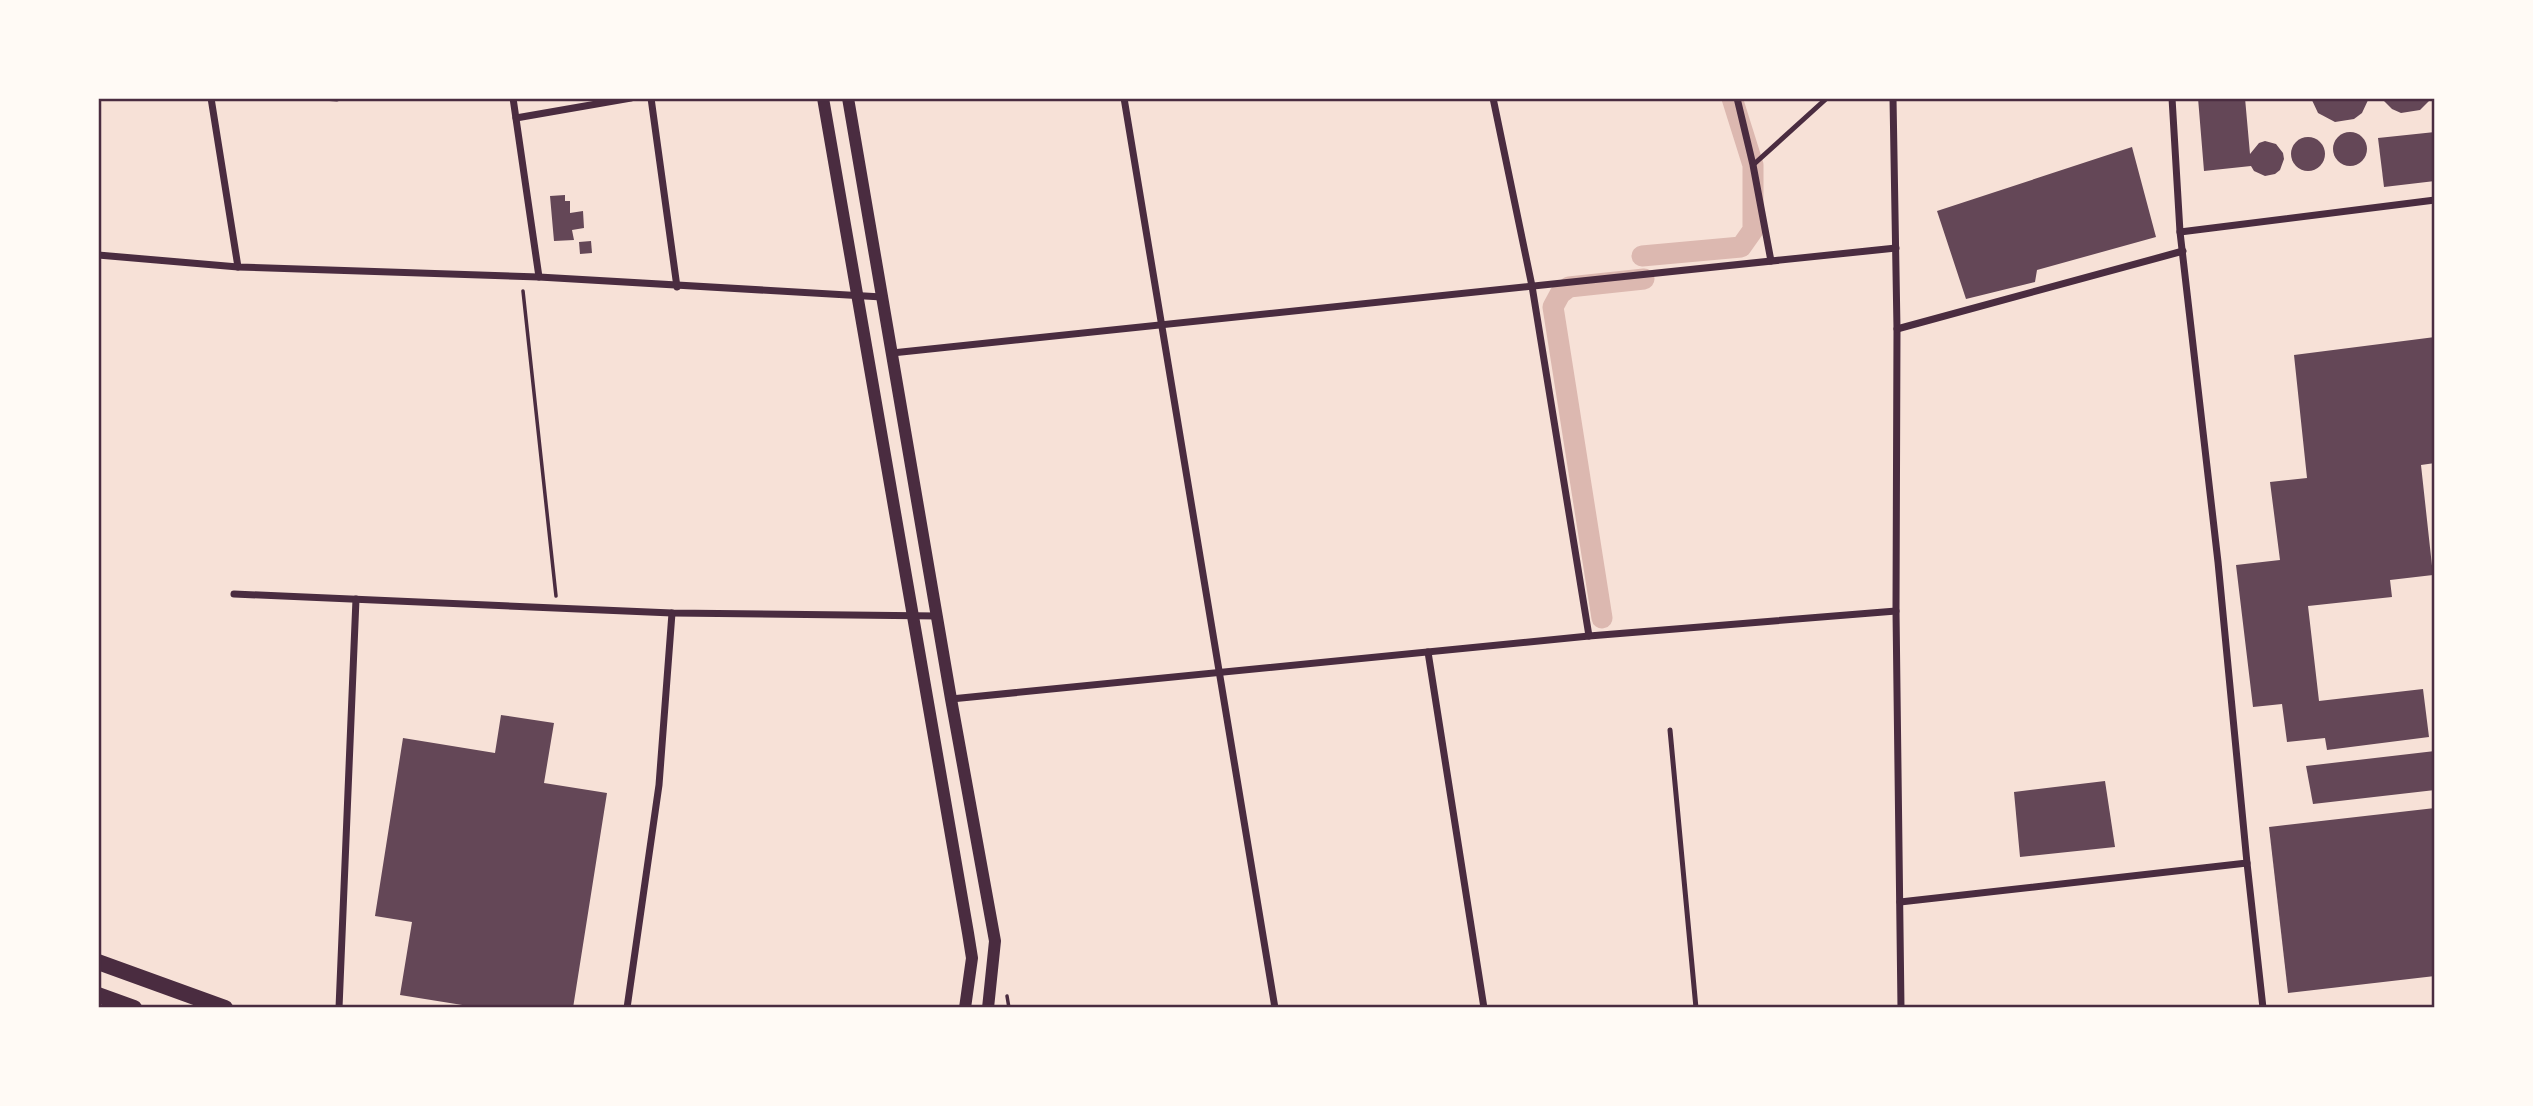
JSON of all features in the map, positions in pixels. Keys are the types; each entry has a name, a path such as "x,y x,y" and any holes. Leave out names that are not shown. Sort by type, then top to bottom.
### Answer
{"main road":[{"path":"98,962 225,1008"},
{"path":"100,999 134,1008"}],"street":[{"path":"211,98 238,267"},
{"path":"513,98 539,277"},
{"path":"516,118 631,98"},
{"path":"650,98 677,287"},
{"path":"823,98 972,958 965,1008"},
{"path":"848,98 995,941 988,1008"},
{"path":"1125,98 1275,1008"},
{"path":"1493,98 1532,286 1589,636"},
{"path":"1737,98 1772,261"},
{"path":"1893,98 1897,329 1896,611 1900,1008"},
{"path":"2172,98 2180,232 2218,562 2263,1008"},
{"path":"2180,232 2435,200"},
{"path":"892,353 1896,248"},
{"path":"1897,329 2183,251"},
{"path":"98,255 238,267 539,277 882,298"},
{"path":"234,594 672,612 939,616"},
{"path":"340,1008 356,599"},
{"path":"951,699 1589,636 1896,611"},
{"path":"627,1008 659,785 672,612"},
{"path":"1428,652 1484,1008"},
{"path":"1900,902 2247,863"}],"lane":[{"path":"322,98 337,99"},
{"path":"1753,165 1827,98"},
{"path":"1670,730 1696,1008"}],"path":[{"path":"522,278 558,608"}],"building":[{"path":"2198,98 2245,98 2250,154 2259,143 2265,141 2276,144 2284,159 2280,170 2265,176 2254,171 2251,166 2204,171"},
{"path":"2311,98 2369,98 2362,113 2354,119 2335,122 2318,113"},
{"path":"2381,98 2432,98 2420,110 2401,113 2392,109"},
{"path":"2350,132 2362,137 2367,149 2362,161 2350,166 2338,161 2333,149 2338,137"},
{"path":"2435,132 2435,181 2384,187 2378,138"},
{"path":"2308,137 2320,142 2325,154 2320,166 2308,171 2296,166 2291,154 2296,142"},
{"path":"2132,147 2156,237 2037,270 2035,282 1966,299 1937,211"},
{"path":"565,195 565,201 570,201 570,213 583,211 584,228 572,230 574,240 554,241 550,196"},
{"path":"591,241 592,253 580,254 579,242"},
{"path":"2435,337 2435,463 2421,465 2433,575 2390,580 2392,597 2308,606 2319,701 2423,689 2429,737 2327,750 2325,738 2287,742 2282,704 2253,707 2236,565 2280,560 2270,482 2307,478 2294,355"},
{"path":"501,715 554,723 544,783 607,793 573,1008 481,1008 400,995 412,922 375,916 403,738 495,753"},
{"path":"2435,751 2435,790 2313,804 2306,766"},
{"path":"2105,781 2115,847 2020,857 2014,792"},
{"path":"2435,808 2435,976 2288,993 2269,827"}],"waterway":[{"path":"1642,256 1741,247 1753,230 1753,165 1732,98"},
{"path":"1602,618 1553,307 1560,294 1569,287 1644,279"}]}
